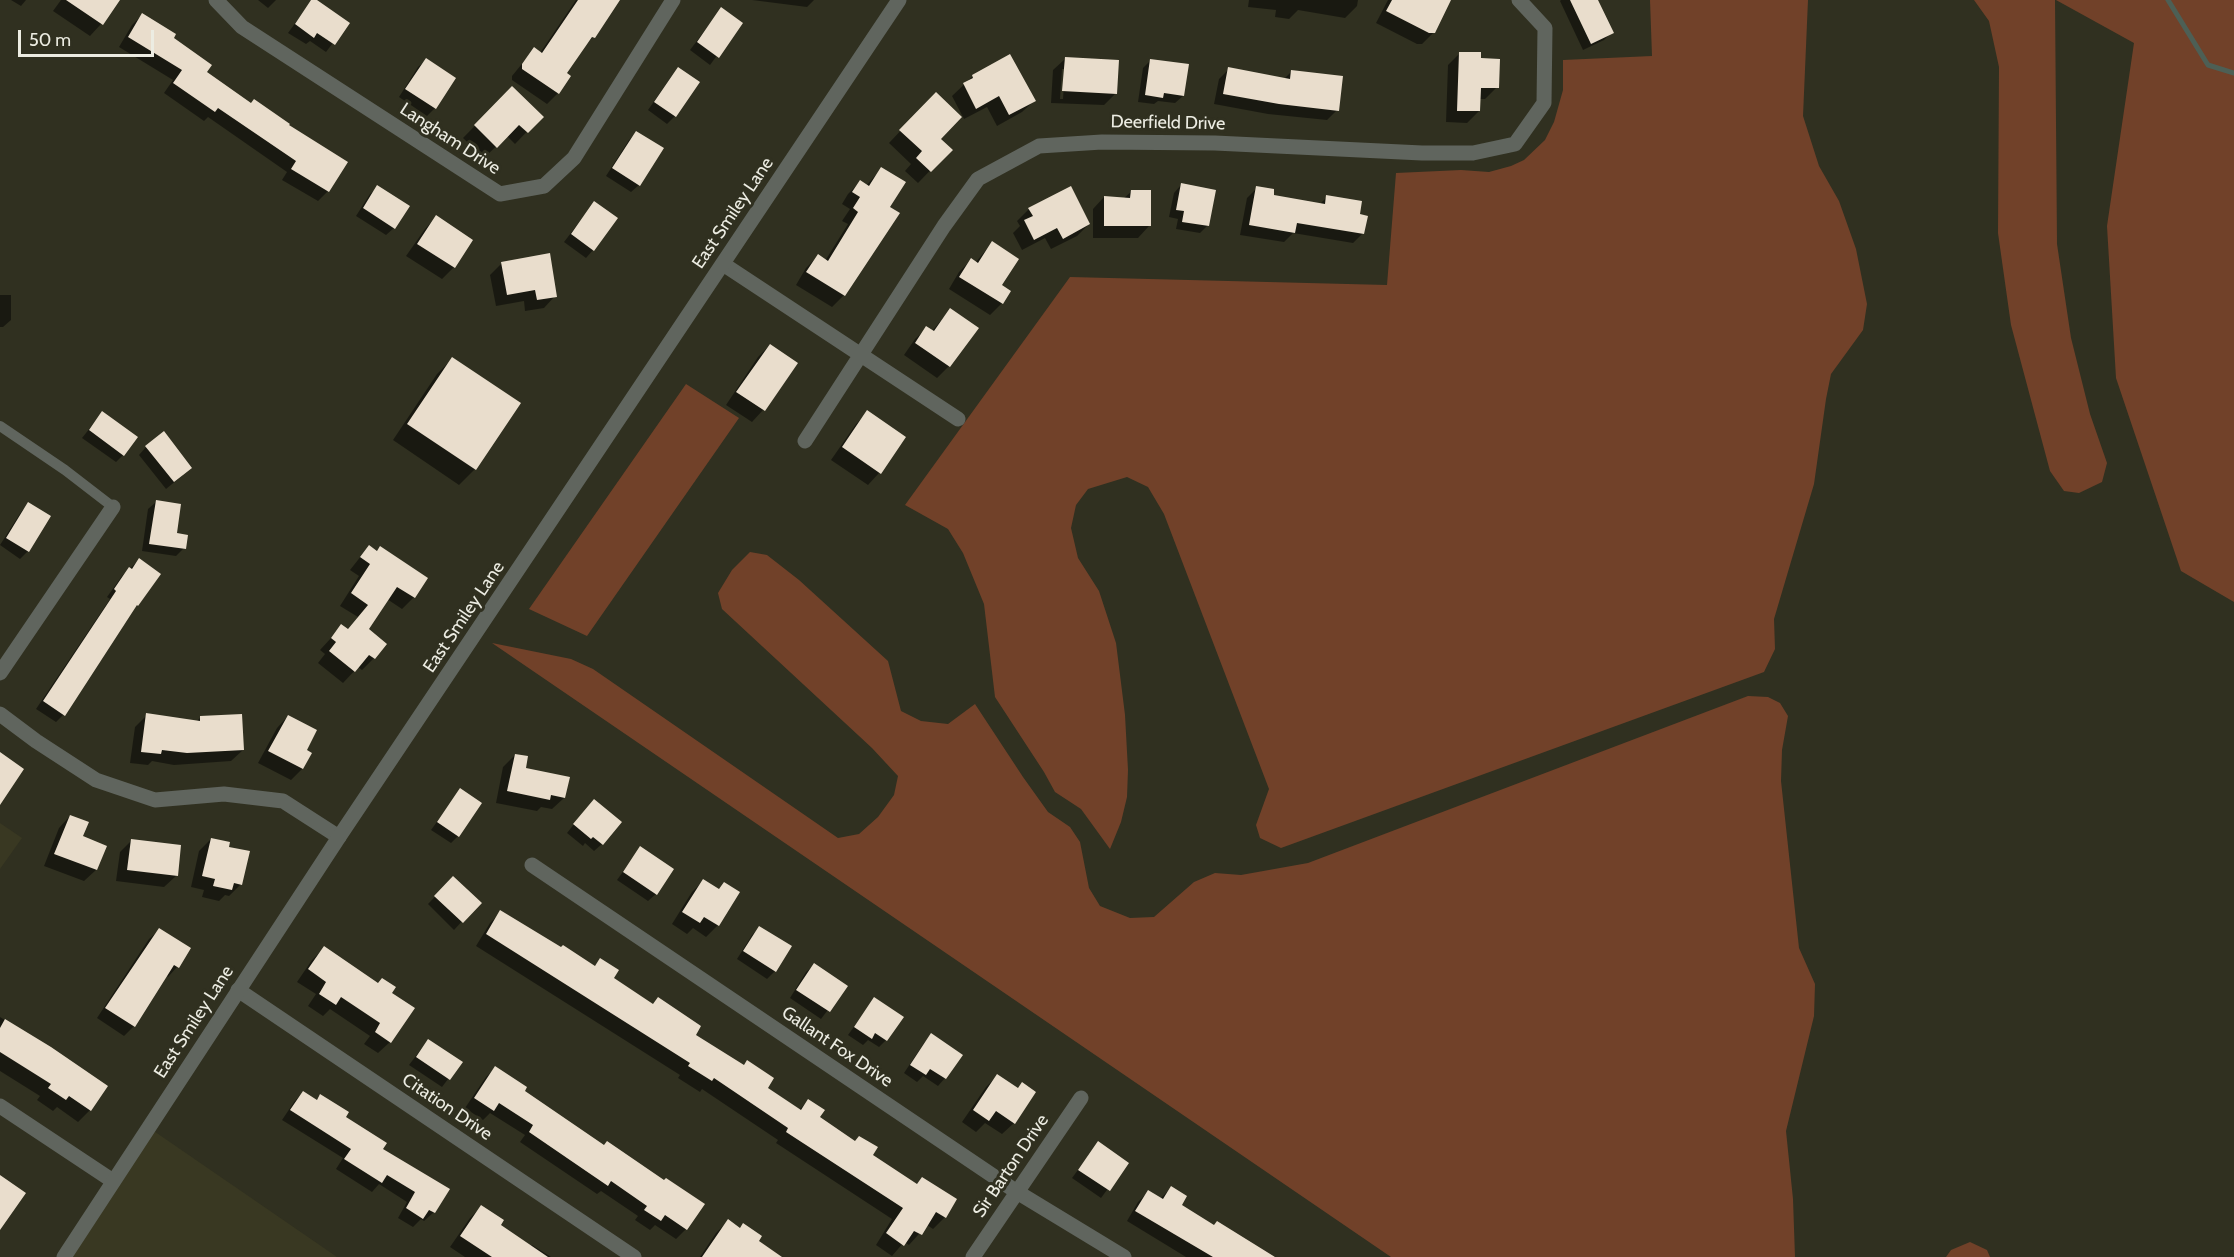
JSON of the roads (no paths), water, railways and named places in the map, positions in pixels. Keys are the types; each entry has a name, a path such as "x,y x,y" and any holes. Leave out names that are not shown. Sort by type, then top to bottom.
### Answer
{"street":[{"name":"Langham Drive","path":"216,0 242,27 500,194 544,186 574,158 673,0"},
{"name":"East Smiley Lane","path":"64,1257 339,837 898,0"},
{"name":"Deerfield Drive","path":"805,441 944,226 978,179 1039,146 1102,142 1215,143 1422,153 1473,153 1515,144 1544,103 1545,28 1519,0"},
{"path":"723,264 958,419"},
{"path":"0,673 113,507"},
{"path":"0,714 36,741 96,780 155,800 224,794 283,801 339,837"},
{"name":"Gallant Fox Drive","path":"532,865 1017,1192 1124,1257"},
{"name":"Citation Drive","path":"238,990 634,1257"},
{"name":"Sir Barton Drive","path":"972,1257 1081,1098"},
{"path":"0,1106 113,1181"}],"lane":[{"path":"0,426 65,470 113,507"}],"waterway":[{"path":"2168,0 2208,65 2234,73"}]}
